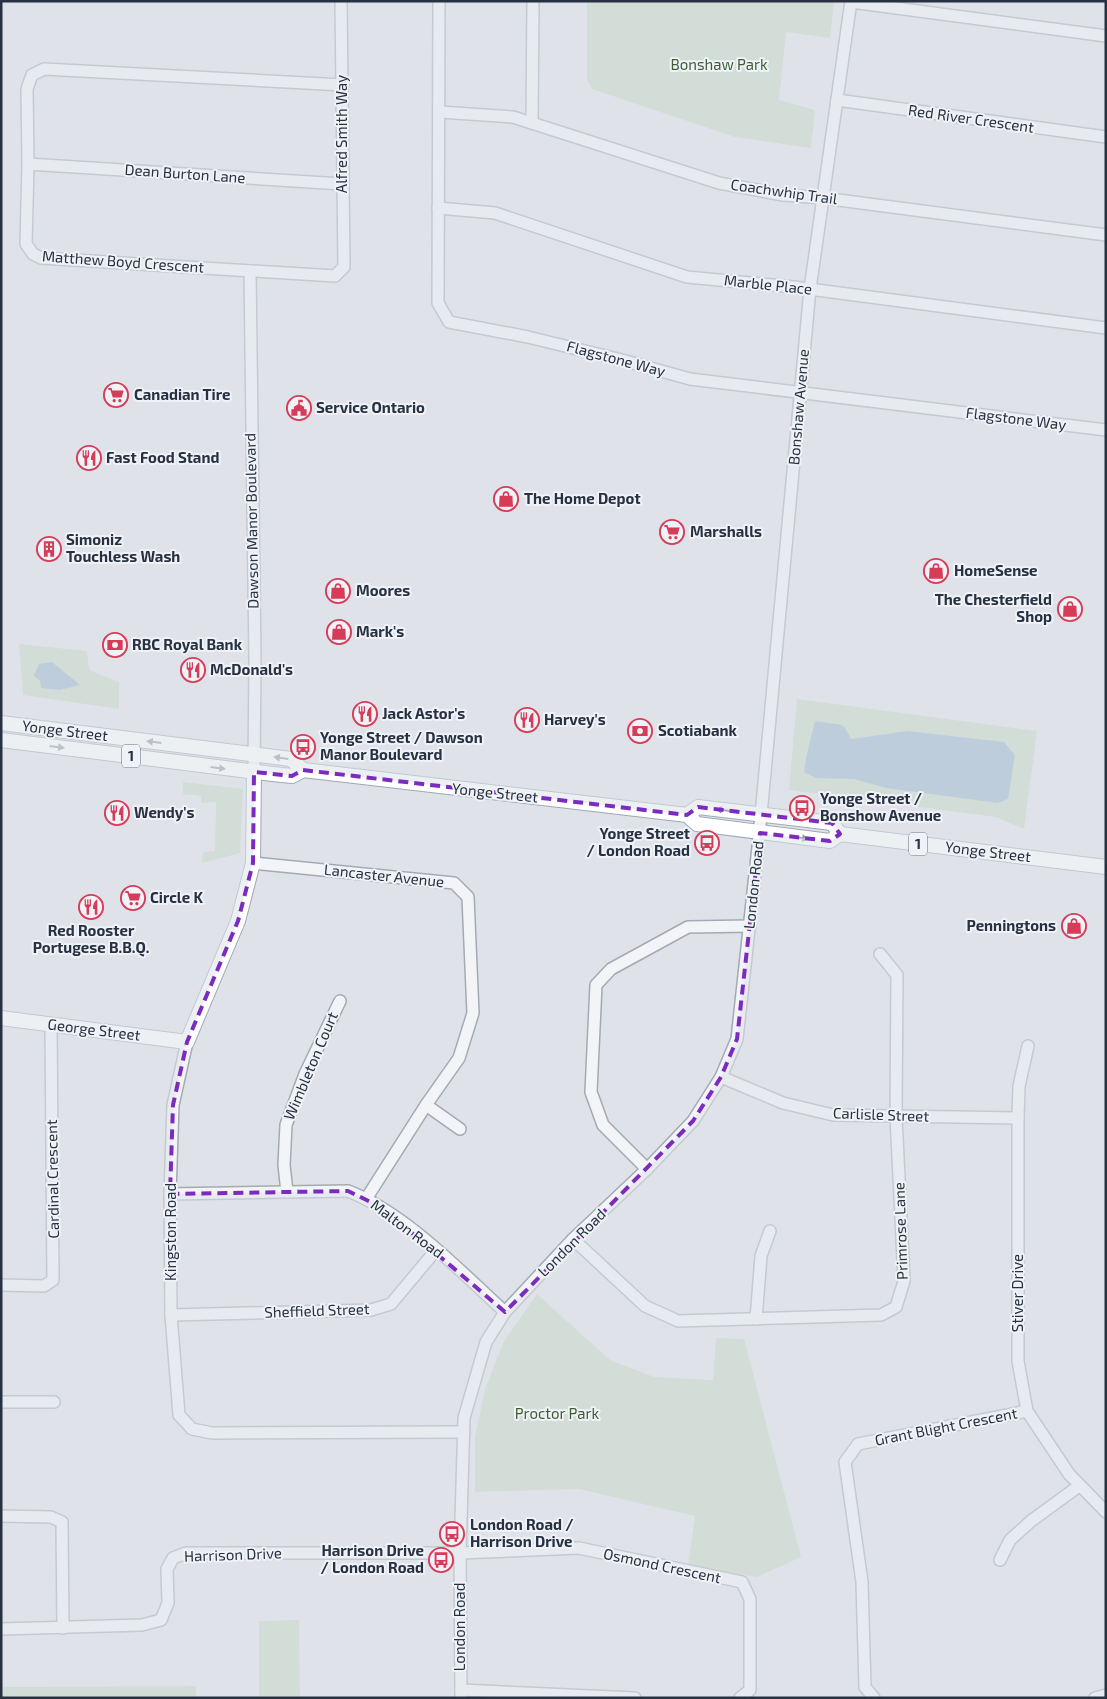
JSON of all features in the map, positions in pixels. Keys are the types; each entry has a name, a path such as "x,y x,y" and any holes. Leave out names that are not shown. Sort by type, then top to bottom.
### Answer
{"main road":[{"name":"Yonge Street","path":"1,723 291,759 303,770"},
{"name":"Yonge Street","path":"1,740 254,772 292,776 303,770 686,815 697,824 760,833 830,841 840,834 1106,867"},
{"name":"Kingston Road","path":"187,1042 238,922 253,863 254,772"},
{"name":"Yonge Street","path":"686,815 698,807 761,814 832,823 840,834"},
{"name":"George Street","path":"1,1018 187,1042"}],"street":[{"name":"Alfred Smith Way","path":"341,1 344,267"},
{"name":"Flagstone Way","path":"439,1 438,303 449,322 528,337 690,379 1106,430"},
{"path":"532,122 533,1"},
{"path":"851,2 1106,36"},
{"name":"Bonshaw Avenue","path":"761,814 810,289 851,2"},
{"name":"Matthew Boyd Crescent","path":"343,85 44,69 32,75 27,89 26,244 33,254 41,258 335,276 344,267"},
{"name":"Red River Crescent","path":"837,100 1106,138"},
{"name":"Coachwhip Trail","path":"440,112 513,117 719,183 783,195 823,198 1106,235"},
{"name":"Dean Burton Lane","path":"28,164 342,184"},
{"name":"Marble Place","path":"438,208 494,213 687,276 810,289 1106,328"},
{"name":"Dawson Manor Boulevard","path":"250,271 254,772"},
{"name":"London Road","path":"461,1694 460,1553 464,1418 486,1342 505,1312 573,1240 647,1169 693,1121 721,1077 736,1039 761,814"},
{"name":"Lancaster Avenue","path":"253,863 454,883 468,898 473,1012 459,1058 426,1105 366,1199"},
{"path":"647,1169 603,1125 591,1092 596,985 610,969 688,927 750,926"},
{"name":"Primrose Lane","path":"573,1240 645,1306 678,1321 881,1315 896,1307 904,1282 896,1116 897,975 880,954"},
{"name":"Wimbleton Court","path":"287,1192 284,1165 286,1125 305,1074 340,1000"},
{"name":"Cardinal Crescent","path":"1,1284 44,1286 53,1280 51,1024"},
{"name":"Kingston Road","path":"187,1042 173,1105 170,1194 171,1315 180,1415 192,1429 212,1433 464,1432"},
{"name":"Stiver Drive","path":"1028,1046 1019,1086 1018,1361 1027,1411 1069,1474 1106,1512"},
{"name":"Carlisle Street","path":"721,1077 783,1103 833,1115 1018,1118"},
{"path":"426,1105 460,1129"},
{"name":"Malton Road","path":"170,1194 348,1191 383,1208 436,1250 505,1312"},
{"path":"756,1319 761,1256 770,1231"},
{"name":"Sheffield Street","path":"171,1315 371,1310 390,1304 436,1250"},
{"path":"1,1402 54,1402"},
{"name":"Grant Blight Crescent","path":"874,1698 865,1687 862,1582 844,1462 858,1444 1027,1411"},
{"path":"1000,1560 1010,1540 1031,1521 1079,1486"},
{"path":"1,1516 51,1517 62,1522 63,1628"},
{"name":"Osmond Crescent","path":"460,1553 579,1548 742,1582 750,1599 750,1690 740,1698"},
{"name":"Harrison Drive","path":"1,1629 142,1625 161,1620 168,1603 167,1570 173,1558 186,1553 460,1553"},
{"path":"461,1694 635,1698"},
{"path":"1095,1698 1106,1694"}],"highlighted area":[{"path":"303,770 687,815 698,807 832,823 840,834 830,841 760,833 737,1039 721,1077 693,1121 505,1312 383,1208 348,1191 170,1194 173,1105 187,1042 238,921 253,863 254,772 292,776"}],"green space":[{"name":"Bonshaw Park","path":"587,1 834,1 830,38 786,32 779,100 815,110 811,148 735,137 592,89 587,79"},
{"path":"19,644 87,651 89,670 119,682 119,709 23,695"},
{"path":"797,699 1037,731 1024,829 996,817 789,790"},
{"path":"183,782 243,789 240,853 202,863 203,852 215,851 216,802 201,803 201,796 183,794"},
{"name":"Proctor Park","path":"537,1294 610,1360 654,1377 713,1380 716,1338 744,1339 801,1557 757,1577 688,1566 695,1516 579,1489 475,1492 475,1437 485,1389 504,1341"},
{"path":"299,1620 300,1698 259,1698 259,1621"},
{"path":"196,1686 196,1698 1,1698 1,1687"}],"water":[{"path":"52,662 80,685 60,690 41,688 40,681 34,676 39,664"},
{"path":"815,721 842,725 851,739 908,731 1004,742 1015,755 1008,799 998,803 886,788 854,779 816,778 804,772"}],"place":[{"name":"Canadian Tire","path":"116,395"},
{"name":"Service Ontario","path":"299,408"},
{"name":"Fast Food Stand","path":"89,458"},
{"name":"The Home Depot","path":"506,499"},
{"name":"Marshalls","path":"672,532"},
{"name":"Simoniz Touchless Wash","path":"49,549"},
{"name":"HomeSense","path":"936,571"},
{"name":"Moores","path":"338,591"},
{"name":"The Chesterfield Shop","path":"1070,609"},
{"name":"Mark's","path":"339,632"},
{"name":"RBC Royal Bank","path":"115,645"},
{"name":"McDonald's","path":"193,670"},
{"name":"Jack Astor's","path":"365,714"},
{"name":"Harvey's","path":"527,720"},
{"name":"Scotiabank","path":"640,731"},
{"name":"Yonge Street / Dawson Manor Boulevard","path":"303,747"},
{"name":"Yonge Street / Bonshow Avenue","path":"802,808"},
{"name":"Wendy's","path":"117,813"},
{"name":"Yonge Street / London Road","path":"707,843"},
{"name":"Circle K","path":"133,898"},
{"name":"Red Rooster Portugese B.B.Q.","path":"91,907"},
{"name":"Penningtons","path":"1074,926"},
{"name":"London Road / Harrison Drive","path":"452,1534"},
{"name":"Harrison Drive / London Road","path":"441,1560"}]}
